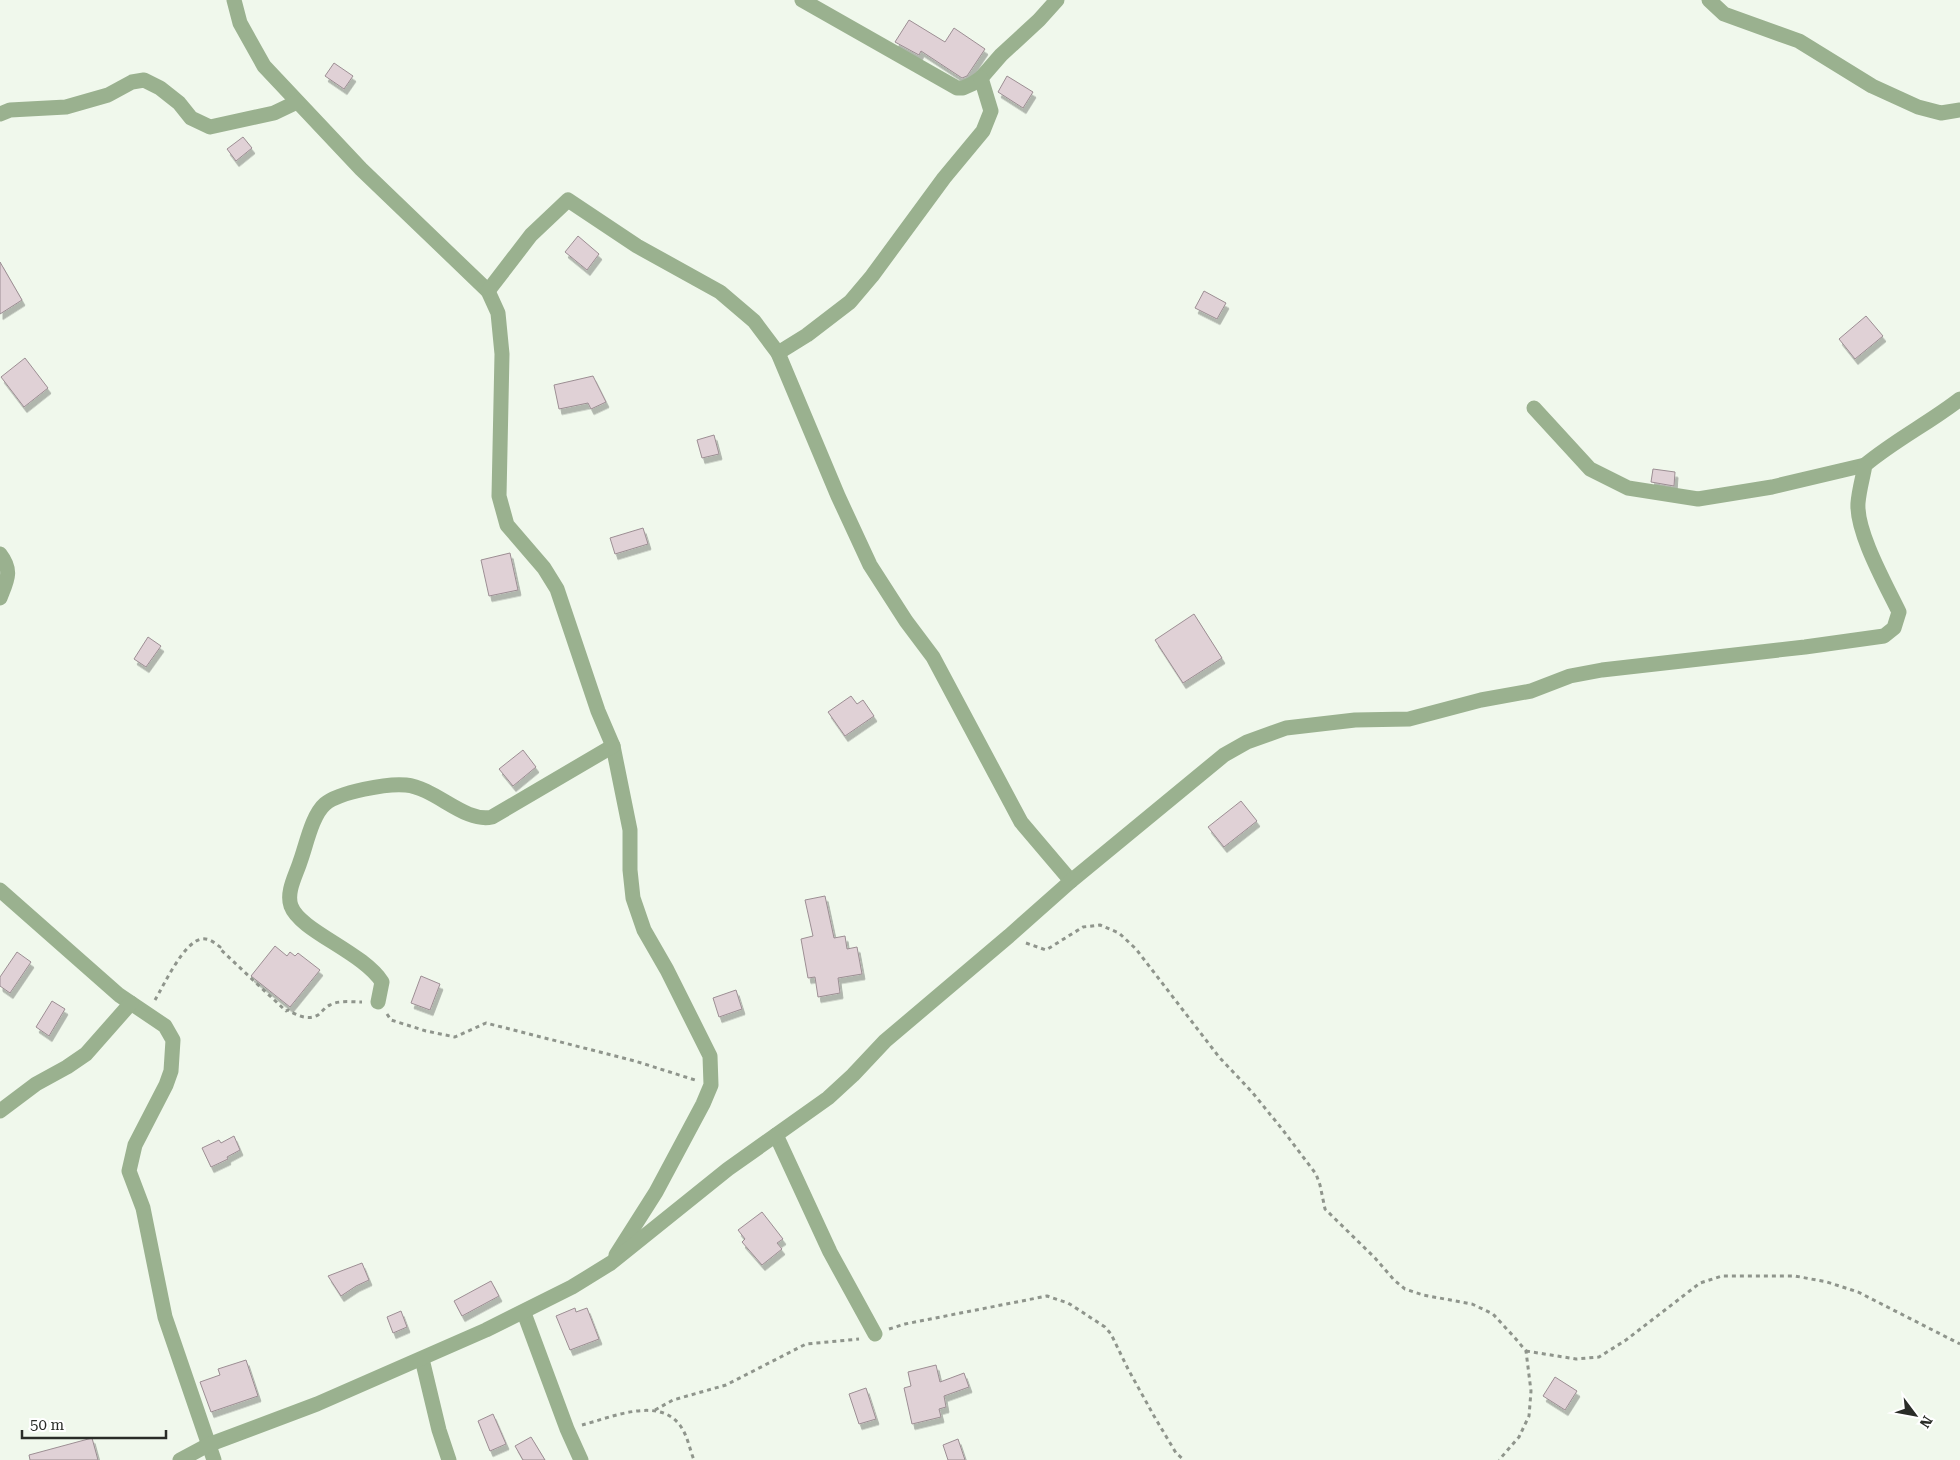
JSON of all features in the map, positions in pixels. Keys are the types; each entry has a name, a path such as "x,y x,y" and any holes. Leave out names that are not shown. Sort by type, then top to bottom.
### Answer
{"street":[{"path":"234,0 240,23 264,66 361,170 488,291 498,313 502,354 499,496 507,525 544,568 557,589 598,711 613,746 630,830 630,870 633,898 644,930 710,1056 711,1085 678,1152 611,1264"},
{"path":"802,0 957,88 963,88 980,78 1057,0"},
{"path":"1709,0 1724,14 1799,41 1872,86 1918,108 1941,113 1960,110"},
{"path":"778,353 807,335 850,302 872,276 944,178 983,131 991,111 980,78"},
{"path":"0,114 10,110 66,107 108,95 132,82 144,80 160,88 179,102 190,118 210,126 274,113 297,102"},
{"path":"488,291 531,235 568,200 637,246 720,292 754,320 778,353 838,496 870,565 906,621 933,657 1020,822 1071,881"},
{"path":"1534,408 1590,469 1628,488 1698,499 1772,487 1865,465 1885,449 1938,416 1960,399"},
{"path":"180,1460 208,1445 317,1404 524,1313 611,1264 728,1169 828,1098 853,1075 884,1041 1071,881 1224,755 1247,742 1286,728 1355,720 1409,719 1481,700 1531,691 1570,676 1586,673 1884,636 1894,628 1899,612 1877,567 1860,523 1858,504 1865,465"},
{"path":"0,554 7,563 8,577 0,598"},
{"path":"378,1002 382,982 378,976 357,957 298,918 290,904 291,886 310,833 318,814 325,804 368,788 406,785 425,790 472,816 482,819 492,817 613,746"},
{"path":"0,890 120,994 165,1026 173,1040 174,1055 171,1071 166,1085 135,1144 129,1171 144,1208 164,1317 214,1460"},
{"path":"0,1111 36,1084 86,1054 131,1003"},
{"path":"776,1135 830,1252 875,1334"},
{"path":"524,1313 567,1429 581,1460"},
{"path":"422,1359 439,1430 449,1460"}],"path":[{"path":"1009,936 1046,950 1084,927 1100,925 1119,933 1136,949 1219,1057 1252,1092 1316,1174 1325,1209 1375,1258 1394,1280 1405,1289 1472,1304 1493,1314 1526,1351 1531,1391 1529,1416 1519,1437 1499,1460"},
{"path":"147,1014 184,952 193,943 201,939 208,939 220,946 219,948 286,1011 288,1010 296,1015 312,1017 330,1004 339,1002 378,1002 392,1020 426,1031 455,1037 486,1023 636,1061 711,1085"},
{"path":"1526,1351 1576,1359 1599,1357 1626,1340 1700,1283 1722,1276 1795,1276 1827,1282 1858,1292 1960,1344"},
{"path":"655,1410 673,1400 726,1385 806,1344 833,1340 861,1339 905,1324 1047,1296 1079,1310 1111,1334 1128,1369 1163,1431 1176,1453 1184,1460"},
{"path":"567,1429 637,1411 655,1410 672,1417 682,1430 694,1460"}],"building":[{"path":"909,20 945,42 954,28 985,49 967,76 962,78 921,51 919,55 895,42"},
{"path":"334,63 353,76 344,89 325,76"},
{"path":"1007,76 1033,92 1023,108 998,92"},
{"path":"243,137 252,148 236,161 227,149"},
{"path":"578,236 599,254 587,270 565,252"},
{"path":"0,262 22,300 0,314"},
{"path":"1204,291 1226,303 1217,319 1195,308"},
{"path":"1866,316 1883,336 1855,359 1839,339"},
{"path":"25,358 48,388 24,407 1,377"},
{"path":"593,376 606,402 591,409 588,403 559,409 554,385"},
{"path":"714,435 719,454 702,458 697,440"},
{"path":"1653,469 1675,472 1674,486 1651,482"},
{"path":"643,528 648,544 615,554 610,538"},
{"path":"510,553 518,590 489,596 481,560"},
{"path":"1194,614 1222,658 1183,683 1155,640"},
{"path":"148,637 161,646 146,667 134,659"},
{"path":"851,696 857,704 863,700 874,716 845,736 828,712"},
{"path":"523,750 536,767 513,786 499,769"},
{"path":"1241,801 1257,821 1224,847 1208,827"},
{"path":"825,896 834,938 845,936 847,949 857,947 862,974 838,978 840,993 818,997 815,977 808,978 801,939 813,936 805,900"},
{"path":"275,946 287,956 290,952 295,956 298,953 320,970 290,1007 251,976"},
{"path":"17,952 31,962 10,993 0,986 0,977"},
{"path":"421,976 440,984 430,1010 411,1003"},
{"path":"736,990 742,1009 719,1017 713,998"},
{"path":"52,1001 65,1009 49,1036 36,1027"},
{"path":"234,1136 240,1150 227,1157 228,1159 211,1167 202,1148 219,1140 221,1143"},
{"path":"762,1212 783,1239 777,1243 782,1249 762,1265 742,1242 745,1239 738,1230"},
{"path":"362,1263 369,1280 341,1296 328,1276"},
{"path":"491,1281 499,1296 462,1316 454,1301"},
{"path":"575,1308 576,1312 587,1308 599,1339 570,1350 556,1316"},
{"path":"401,1311 407,1327 393,1333 387,1317"},
{"path":"246,1360 258,1396 211,1412 200,1382 220,1375 218,1369"},
{"path":"936,1365 940,1382 964,1373 969,1387 944,1396 946,1407 939,1409 941,1417 912,1424 904,1388 911,1386 908,1372"},
{"path":"1555,1377 1577,1391 1565,1410 1543,1396"},
{"path":"866,1388 876,1419 859,1424 849,1394"},
{"path":"493,1414 506,1444 490,1451 478,1421"},
{"path":"531,1437 545,1460 523,1460 515,1446"},
{"path":"92,1438 98,1460 30,1460 29,1455"},
{"path":"958,1439 965,1460 948,1460 943,1445"}]}
